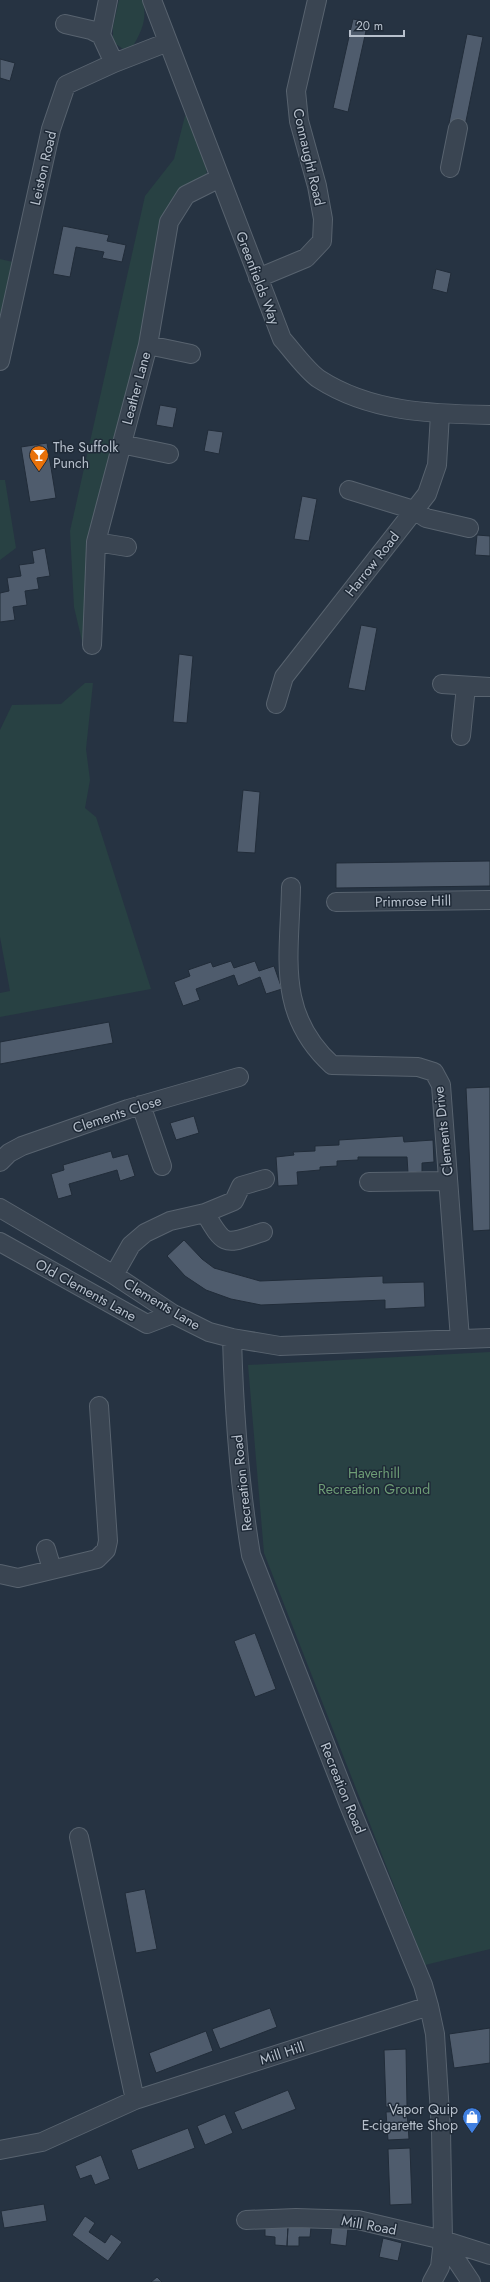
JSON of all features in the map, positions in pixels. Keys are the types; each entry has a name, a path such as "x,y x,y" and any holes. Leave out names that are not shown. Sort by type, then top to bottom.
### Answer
{"street":[{"path":"108,0 101,35 114,63"},
{"name":"Greenfields Way","path":"152,0 282,339 318,378 352,396 386,407 440,414 490,415"},
{"name":"Connaught Road","path":"258,278 306,258 322,241 323,219 317,186 299,121 296,91 317,0"},
{"path":"65,24 91,30 101,35"},
{"name":"Leiston Road","path":"0,361 51,129 66,85 114,63 168,42"},
{"path":"450,168 458,128"},
{"name":"Leather Lane","path":"92,645 96,542 148,345 169,222 186,195 220,178"},
{"path":"148,345 192,354"},
{"name":"Harrow Road","path":"276,704 284,677 414,510 430,487 436,466 440,414"},
{"path":"121,444 169,454"},
{"path":"349,490 414,510 426,518 469,528"},
{"path":"96,542 127,547"},
{"path":"442,684 490,687"},
{"path":"461,736 466,686"},
{"name":"Clements Drive","path":"291,887 287,967 289,991 305,1031 319,1053 332,1065 418,1067 434,1072 441,1085 460,1340"},
{"name":"Primrose Hill","path":"336,902 490,900"},
{"name":"Clements Close","path":"0,1162 9,1153 22,1146 141,1105 239,1077"},
{"path":"141,1105 162,1166"},
{"path":"114,1275 131,1245 145,1233 170,1221 210,1211 234,1201 241,1186 265,1179"},
{"path":"369,1182 448,1181"},
{"name":"Clements Lane","path":"0,1208 114,1275 173,1314 209,1332 232,1338 280,1346 490,1338"},
{"path":"210,1211 219,1238 225,1241 235,1241 263,1232"},
{"name":"Old Clements Lane","path":"0,1242 147,1324 173,1314"},
{"name":"Recreation Road","path":"232,1338 234,1403 244,1512 251,1555 349,1805 423,1985 435,2034 441,2130 443,2240 440,2266 432,2282"},
{"path":"0,1574 18,1578 97,1558 106,1550 108,1541 99,1406"},
{"path":"46,1549 52,1569"},
{"path":"79,1837 135,2100"},
{"name":"Mill Hill","path":"0,2150 42,2142 135,2100 428,2006"},
{"name":"Mill Road","path":"246,2220 296,2218 358,2220 443,2240 490,2255"},
{"path":"443,2240 471,2282"}],"green space":[{"path":"119,0 142,0 144,6 143,24 139,35 133,46 123,49 113,42 113,27"},
{"path":"191,113 208,160 206,176 166,215 87,637 82,641 74,607 70,531 145,196 174,159 185,116"},
{"path":"0,259 13,262 0,321"},
{"path":"0,480 5,480 16,548 0,560"},
{"path":"85,683 93,683 86,749 90,780 85,808 96,817 151,989 0,1017 0,993 10,991 0,937 0,730 12,705 61,704"},
{"name":"Haverhill Recreation Ground","path":"490,1352 490,1949 425,1965 264,1553 248,1365"}],"building":[{"path":"353,19 368,22 348,112 333,108"},
{"path":"467,34 483,37 465,126 449,123"},
{"path":"0,59 15,63 10,81 0,78"},
{"path":"63,226 109,235 107,241 126,245 122,262 102,258 104,252 76,247 70,277 53,274"},
{"path":"436,269 451,273 447,293 432,289"},
{"path":"160,405 177,408 173,428 156,425"},
{"path":"208,430 223,432 219,454 204,451"},
{"name":"The Suffolk Punch","path":"47,443 56,498 30,502 21,447"},
{"path":"302,496 317,499 309,541 294,539"},
{"path":"477,535 490,536 490,556 475,555"},
{"path":"45,548 50,576 37,578 39,589 25,591 27,605 13,607 15,620 0,622 0,593 9,591 7,578 21,576 19,565 34,563 32,551"},
{"path":"361,625 377,628 365,691 348,688"},
{"path":"179,654 193,656 187,723 173,722"},
{"path":"243,790 260,792 255,853 237,852"},
{"path":"490,861 490,886 336,888 336,863"},
{"path":"231,961 234,968 255,961 259,971 274,966 282,989 266,994 260,977 238,986 234,975 196,989 200,1000 183,1006 174,982 190,976 188,970 211,962 213,967"},
{"path":"109,1022 113,1043 0,1064 0,1042"},
{"path":"490,1087 490,1230 473,1231 466,1088"},
{"path":"194,1116 199,1133 176,1140 170,1123"},
{"path":"403,1136 404,1142 433,1140 434,1162 422,1163 422,1172 408,1173 407,1157 358,1157 358,1160 337,1161 337,1166 320,1167 320,1170 297,1172 298,1185 278,1186 276,1157 294,1155 293,1152 315,1151 315,1146 339,1145 339,1140"},
{"path":"111,1151 113,1158 128,1154 135,1176 120,1181 117,1170 69,1184 72,1195 58,1199 51,1174 64,1170 63,1165"},
{"path":"184,1240 202,1259 214,1268 260,1281 383,1276 383,1283 424,1282 425,1307 385,1309 385,1300 261,1305 231,1299 206,1290 185,1276 167,1256"},
{"path":"255,1633 276,1689 255,1697 234,1641"},
{"path":"145,1889 157,1949 136,1953 125,1893"},
{"path":"270,2008 277,2027 220,2049 212,2029"},
{"path":"490,2028 490,2063 454,2068 449,2034"},
{"path":"206,2031 213,2051 156,2073 149,2053"},
{"path":"406,2049 407,2106 386,2107 384,2050"},
{"path":"288,2090 296,2109 242,2130 234,2112"},
{"path":"407,2111 409,2139 388,2140 386,2112"},
{"path":"225,2114 233,2133 205,2145 197,2126"},
{"path":"188,2128 195,2148 138,2170 131,2150"},
{"path":"410,2148 412,2204 390,2205 388,2149"},
{"path":"101,2155 110,2179 95,2185 91,2175 80,2179 75,2166"},
{"path":"44,2204 47,2221 4,2228 1,2211"},
{"path":"85,2216 95,2223 89,2232 105,2243 111,2234 122,2242 108,2261 72,2235"},
{"path":"265,2225 288,2226 287,2246 275,2245 275,2237 265,2236"},
{"path":"288,2226 311,2227 310,2237 299,2237 299,2246 287,2246"},
{"path":"332,2226 348,2228 346,2246 330,2244"},
{"path":"383,2238 402,2243 398,2261 379,2257"},
{"path":"157,2277 162,2282 151,2282"}],"place":[{"name":"The Suffolk Punch","path":"39,472"},
{"name":"Vapor Quip E-cigarette Shop","path":"472,2134"}]}
